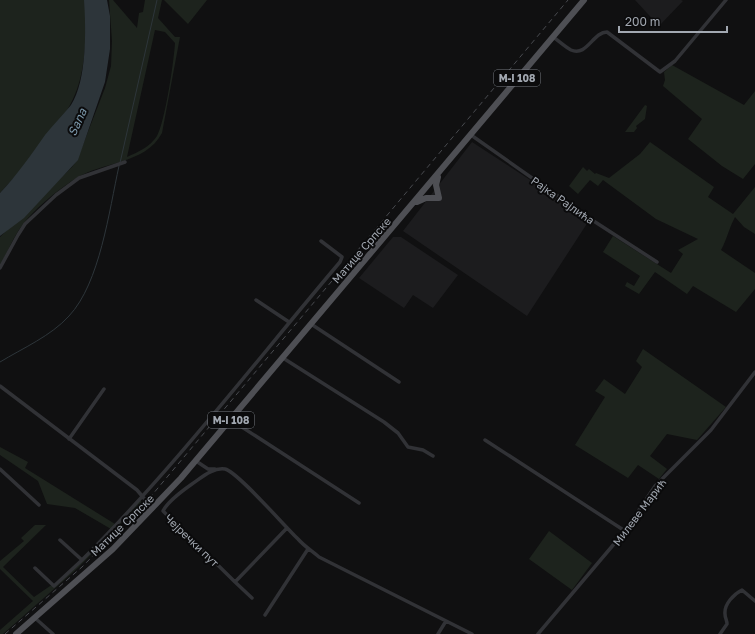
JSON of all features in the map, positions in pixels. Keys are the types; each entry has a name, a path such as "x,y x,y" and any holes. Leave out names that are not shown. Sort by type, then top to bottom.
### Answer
{"main road":[{"name":"M-I 108","path":"438,175 584,0"},
{"name":"Матице Српске","path":"21,633 35,618 114,549 153,509 231,420 438,175"},
{"path":"415,203 426,198 439,198 436,185 438,175"}],"street":[{"path":"553,37 571,50 578,51 583,49 600,34 607,32 660,72 675,61 726,0"},
{"name":"Рајка Рајлића","path":"471,135 589,218 657,262"},
{"path":"0,268 18,235 38,212 79,178 125,162"},
{"path":"35,568 54,586 82,560 143,497 340,262 342,257 340,254 321,241"},
{"path":"256,300 289,322"},
{"path":"311,324 399,382"},
{"path":"283,358 360,406 398,433 408,447 423,450 433,456"},
{"name":"Милеве Мaрић","path":"538,634 626,531 655,486 711,430 755,372"},
{"path":"0,386 143,497 153,509"},
{"path":"69,439 104,389"},
{"path":"231,420 359,503"},
{"path":"485,440 626,531"},
{"path":"196,461 208,469 230,472 308,549 327,562 472,634"},
{"path":"0,469 39,505"},
{"name":"Чејречки пут","path":"216,469 189,486 168,503 162,512 252,598"},
{"path":"235,582 286,528"},
{"path":"60,540 82,560"},
{"path":"265,615 308,549"},
{"path":"720,634 727,624 725,612 728,604 734,596 742,590 755,601"},
{"path":"35,618 54,634"},
{"path":"438,634 446,621"}],"shaded area":[{"path":"0,0 86,0 86,37 81,76 73,99 49,136 0,193"},
{"path":"109,0 113,0 137,28 139,13 143,12 145,0 162,0 158,18 175,37 180,37 162,133 145,151 134,157 86,173 51,196 22,225 0,265 0,237 72,167 77,160 105,88 111,66 112,41","holes":["155,30 165,32 175,43 169,91 160,129 154,140 144,149 127,157"]},
{"path":"164,0 207,0 188,24"},
{"path":"635,0 681,0 683,1 659,26"},
{"path":"672,65 744,105 755,91 755,164 743,179 722,166 688,139 702,119 663,86 665,80 664,72"},
{"path":"645,105 647,106 645,119 636,126 637,128 634,132 625,132"},
{"path":"472,142 590,219 527,316 403,231"},
{"path":"650,142 714,187 708,197 733,214 755,187 755,234 744,227 735,217 721,250 755,273 755,289 736,312 693,286 687,294 655,272 639,294 625,286 627,282 634,286 640,276 603,252 613,236 671,273 683,254 678,250 698,239 656,219 603,180 598,186 590,180 578,194 569,186 583,167 587,171 589,169 595,174 596,173 609,178 640,154"},
{"path":"393,237 401,237 458,275 433,308 413,295 404,308 359,278"},
{"path":"643,349 726,407 697,440 667,434 650,456 667,469 659,479 638,465 628,478 575,445 605,397 595,391 604,379 625,394 642,367 636,361"},
{"path":"0,447 28,462 25,468 115,524 111,529 75,508 47,504 38,481 0,455"},
{"path":"140,500 142,502 79,567 3,634 0,634 0,630 33,601 0,569 0,561 24,541 21,538 35,525 46,525 3,567 34,597 53,584 54,586"},
{"path":"549,531 592,563 572,590 529,559"}],"water":[{"name":"Sana","path":"84,0 107,0 110,16 110,49 105,82 78,160 24,218 0,236 0,193 18,172 45,135 71,105 76,94 83,68 85,39"}],"waterway":[{"path":"120,163 157,0"},
{"path":"0,362 54,330 69,316 80,302 96,266 102,246 119,166"}],"railway":[{"path":"5,634 82,567 147,501 568,0"}]}
